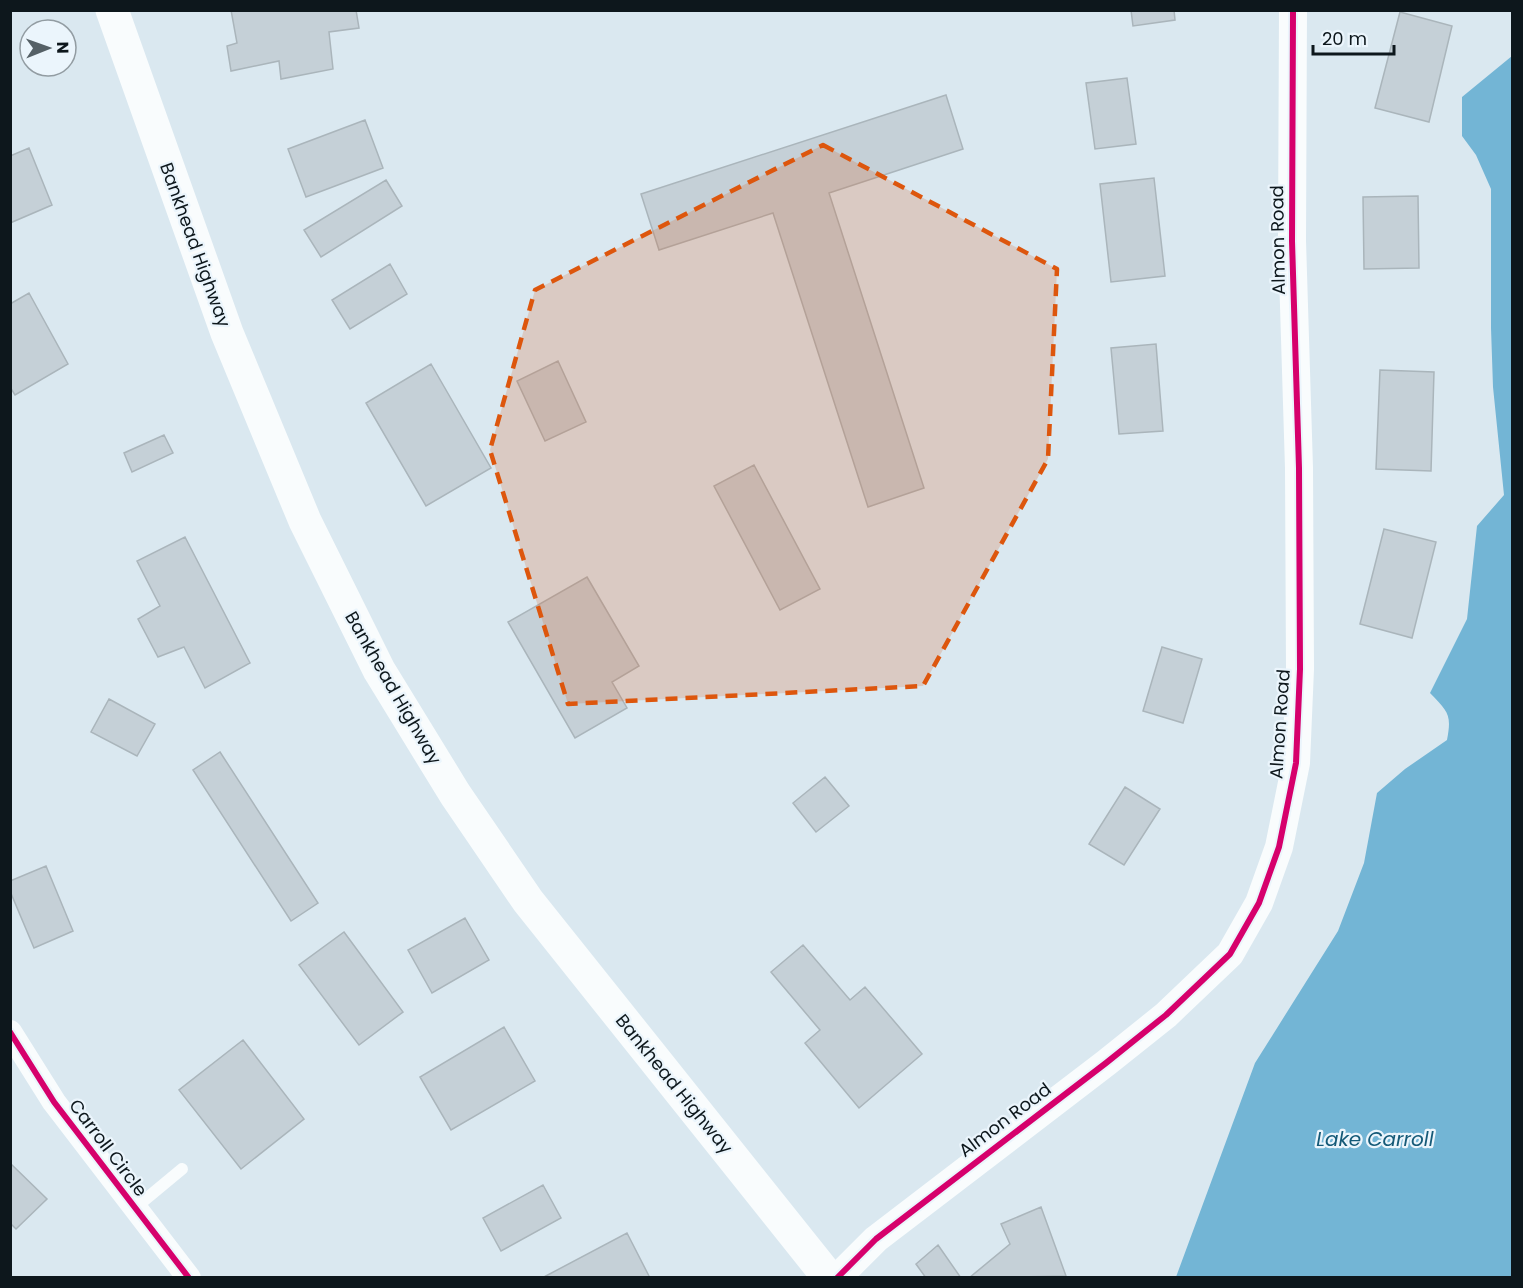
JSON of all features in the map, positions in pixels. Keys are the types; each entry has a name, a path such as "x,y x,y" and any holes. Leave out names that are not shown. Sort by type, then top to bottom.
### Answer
{"main road":[{"name":"Bankhead Highway","path":"112,10 226,333 305,521 379,670 454,794 528,901 829,1278"}],"street":[{"name":"Almon Road","path":"837,1278 876,1239 1166,1015 1230,954 1259,903 1279,847 1296,763 1300,669 1299,468 1292,241 1293,10"},
{"name":"Carroll Circle","path":"10,1032 54,1102 189,1278"}],"lane":[{"path":"135,1208 182,1169"}],"highlighted area":[{"path":"823,145 1057,269 1048,459 923,686 568,704 490,450 535,290"}],"water":[{"name":"Lake Carroll","path":"1512,56 1512,1277 1176,1277 1255,1063 1338,931 1364,863 1377,793 1405,769 1447,740 1449,719 1441,705 1430,693 1467,619 1477,526 1504,495 1493,387 1491,189 1476,155 1462,136 1462,97"}],"building":[{"path":"231,10 356,10 359,28 329,32 333,69 281,79 279,61 231,71 227,46 237,43"},
{"path":"1131,10 1174,10 1175,20 1133,26"},
{"path":"1400,12 1452,26 1429,122 1375,108"},
{"path":"1127,78 1136,144 1095,149 1086,83"},
{"path":"946,95 963,149 829,193 924,488 868,507 773,213 659,250 641,194"},
{"path":"365,120 383,168 306,197 288,149"},
{"path":"29,148 52,205 10,223 10,156"},
{"path":"1154,178 1165,276 1111,282 1100,184"},
{"path":"386,180 402,206 321,257 304,230"},
{"path":"1418,196 1419,268 1364,269 1363,197"},
{"path":"390,264 407,294 350,329 332,300"},
{"path":"29,293 68,364 15,395 10,387 10,304"},
{"path":"1156,344 1163,431 1119,434 1111,348"},
{"path":"558,361 586,422 545,441 517,381"},
{"path":"431,364 491,468 426,506 366,403"},
{"path":"1380,370 1434,372 1431,471 1376,469"},
{"path":"164,435 173,453 132,472 124,453"},
{"path":"754,465 820,589 780,610 714,486"},
{"path":"1384,529 1436,542 1412,638 1360,624"},
{"path":"185,537 250,663 205,688 184,647 158,657 138,619 160,606 137,561"},
{"path":"587,577 639,666 612,682 627,708 575,738 508,622"},
{"path":"1162,647 1202,659 1183,723 1143,711"},
{"path":"109,699 155,724 137,756 91,732"},
{"path":"220,752 318,903 291,921 193,770"},
{"path":"825,777 849,806 816,832 793,803"},
{"path":"1125,787 1160,809 1124,865 1089,844"},
{"path":"46,866 73,931 34,948 10,891 10,881"},
{"path":"465,918 489,960 432,993 408,950"},
{"path":"344,932 403,1012 359,1045 299,965"},
{"path":"803,945 850,1000 865,987 922,1054 859,1108 805,1043 820,1030 771,972"},
{"path":"504,1027 535,1081 451,1130 420,1077"},
{"path":"243,1040 304,1119 241,1169 179,1090"},
{"path":"10,1163 47,1199 16,1229 10,1223"},
{"path":"543,1185 561,1218 501,1251 483,1218"},
{"path":"1041,1207 1066,1276 969,1278 1010,1244 1001,1224"},
{"path":"627,1233 650,1278 542,1278"},
{"path":"938,1245 961,1278 926,1278 916,1264"}],"cycle path":[{"path":"837,1278 876,1239 1166,1015 1230,954 1259,903 1279,847 1296,763 1300,669 1299,468 1292,241 1293,10"},
{"path":"10,1032 54,1102 189,1278"}]}
